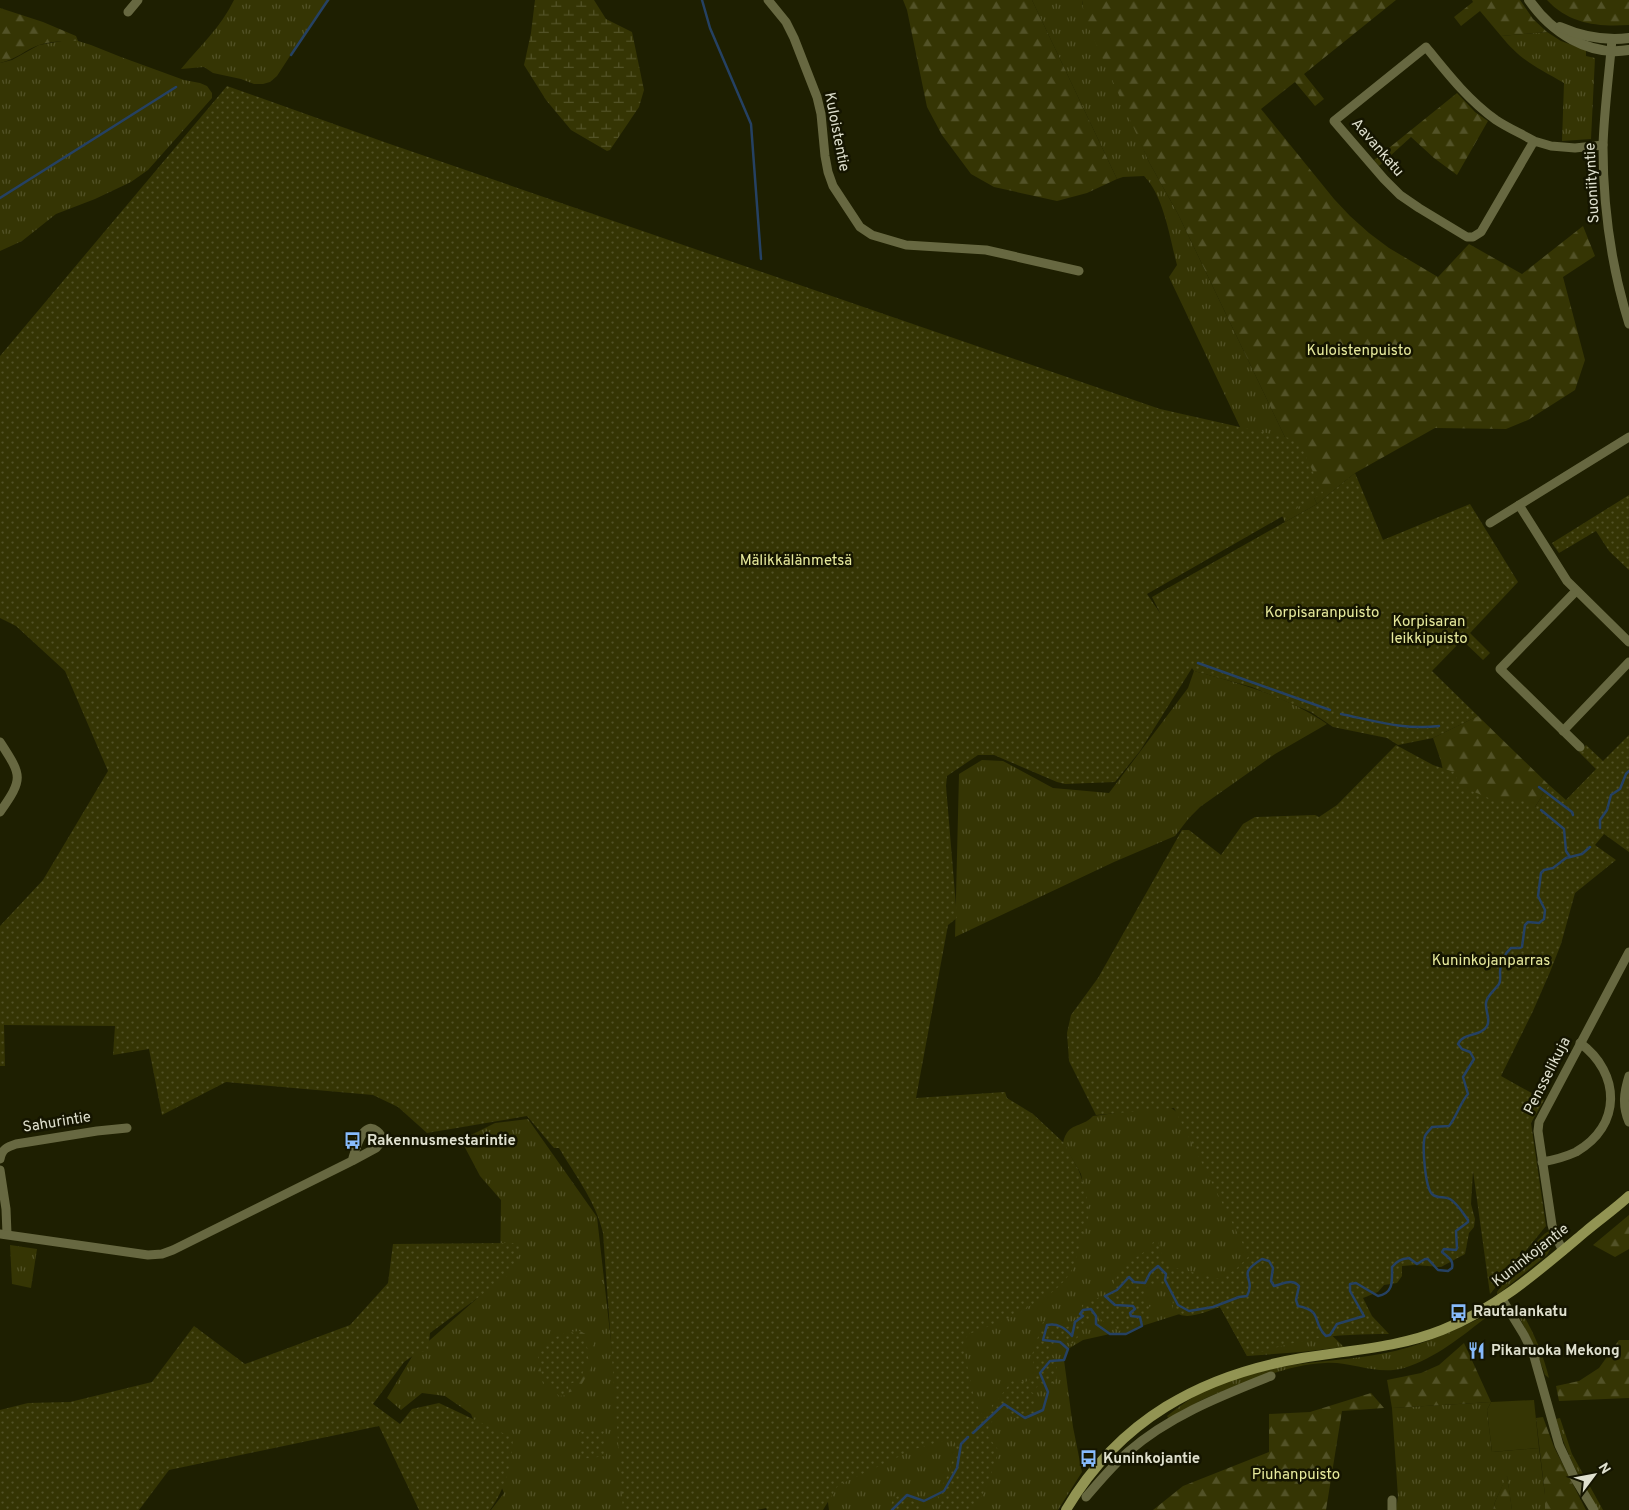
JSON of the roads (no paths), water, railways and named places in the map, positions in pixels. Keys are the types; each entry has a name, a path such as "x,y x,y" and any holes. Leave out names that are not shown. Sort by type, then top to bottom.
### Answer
{"main road":[{"name":"Kuninkojantie","path":"1066,1510 1084,1482 1101,1462 1134,1429 1174,1401 1216,1380 1243,1371 1274,1363 1386,1347 1424,1337 1463,1321 1502,1299 1629,1196"}],"street":[{"path":"128,12 138,0"},
{"name":"Kuloistentie","path":"768,0 786,22 794,38 817,97 828,172 833,186 860,227 872,235 906,245 986,250 1079,271"},
{"path":"1529,0 1548,22 1570,39 1591,49 1611,52 1629,50"},
{"path":"1548,22 1586,37 1629,38"},
{"name":"Suoniityntie","path":"1612,39 1603,145 1605,199 1618,288 1629,324"},
{"name":"Aavankatu","path":"1534,140 1481,232 1473,237 1468,237 1400,195 1334,121 1426,47 1466,94 1498,121 1534,140 1551,146 1575,148 1603,145"},
{"path":"1490,523 1629,437"},
{"path":"1519,505 1576,591 1629,642"},
{"path":"1576,591 1500,669 1580,747"},
{"path":"1564,731 1629,662"},
{"path":"0,742 14,764 18,777 17,787 0,812"},
{"name":"Pensselikuja","path":"1563,1251 1552,1225 1538,1132 1539,1122 1629,952"},
{"path":"1542,1162 1558,1159 1576,1151 1594,1137 1607,1115 1611,1098 1608,1078 1593,1053 1580,1043"},
{"path":"1629,1076 1624,1099 1625,1113 1629,1122"},
{"path":"1611,1098 1624,1099"},
{"name":"Sahurintie","path":"0,1159 5,1148 16,1144 126,1128"},
{"path":"0,1170 6,1209 3,1234 148,1255 162,1254 173,1250 352,1161"},
{"path":"1502,1299 1533,1353 1559,1446 1574,1477 1594,1510"},
{"path":"1086,1497 1109,1471 1142,1440 1208,1401 1271,1376"},
{"path":"1134,1429 1142,1440"},
{"path":"1392,1500 1392,1510"}],"waterway":[{"path":"291,55 328,0"},
{"path":"702,0 710,28 751,124 761,259"},
{"path":"0,198 176,87"},
{"path":"1198,663 1330,710"},
{"path":"1341,714 1402,726 1439,726"},
{"path":"1600,828 1600,820 1607,810 1611,795 1620,789 1629,771"},
{"path":"1539,787 1572,812 1573,815"},
{"path":"1541,810 1564,829 1566,851 1570,857"},
{"path":"973,1433 1004,1404 1025,1418 1043,1410 1048,1392 1040,1373 1050,1361 1064,1360 1068,1349 1060,1342 1043,1340 1047,1325 1061,1327 1072,1336 1075,1322 1083,1316 1080,1314 1083,1310 1091,1309 1096,1316 1096,1324 1110,1334 1126,1334 1142,1326 1140,1317 1131,1316 1130,1313 1135,1309 1133,1306 1115,1305 1105,1296 1117,1290 1129,1277 1134,1282 1145,1283 1150,1273 1158,1266 1166,1274 1165,1280 1178,1305 1189,1311 1213,1307 1239,1297 1247,1296 1250,1284 1249,1269 1262,1259 1269,1261 1273,1268 1271,1281 1274,1286 1290,1282 1299,1286 1296,1300 1298,1306 1306,1308 1314,1314 1326,1336 1330,1335 1337,1324 1364,1316 1350,1291 1350,1284 1356,1283 1378,1296 1383,1294 1391,1286 1392,1267 1406,1258 1417,1264 1428,1259 1438,1270 1448,1271 1452,1268 1451,1261 1442,1252 1444,1249 1456,1250 1456,1231 1468,1220 1453,1201 1432,1194 1425,1166 1425,1136 1432,1127 1449,1126 1468,1094 1463,1077 1474,1059 1470,1052 1462,1049 1458,1044 1460,1040 1481,1032 1487,1026 1487,1000 1500,983 1500,972 1504,956 1511,948 1522,947 1525,925 1528,922 1539,923 1544,919 1545,910 1538,896 1541,873 1544,870 1553,868 1566,858 1582,854 1590,847"},
{"path":"892,1510 907,1495 924,1501 944,1491 957,1468 961,1444 968,1437"}],"place":[{"name":"Rakennusmestarintie","path":"353,1141"},
{"name":"Rautalankatu","path":"1459,1312"},
{"name":"Pikaruoka Mekong","path":"1477,1351"},
{"name":"Kuninkojantie","path":"1089,1459"}],"park label":[{"name":"Kuloistenpuisto","path":"1359,351"},
{"name":"Mälikkälänmetsä","path":"796,561"},
{"name":"Korpisaranpuisto","path":"1322,613"},
{"name":"Korpisaran leikkipuisto","path":"1429,630"},
{"name":"Kuninkojanparras","path":"1491,961"},
{"name":"Piuhanpuisto","path":"1296,1475"}]}
